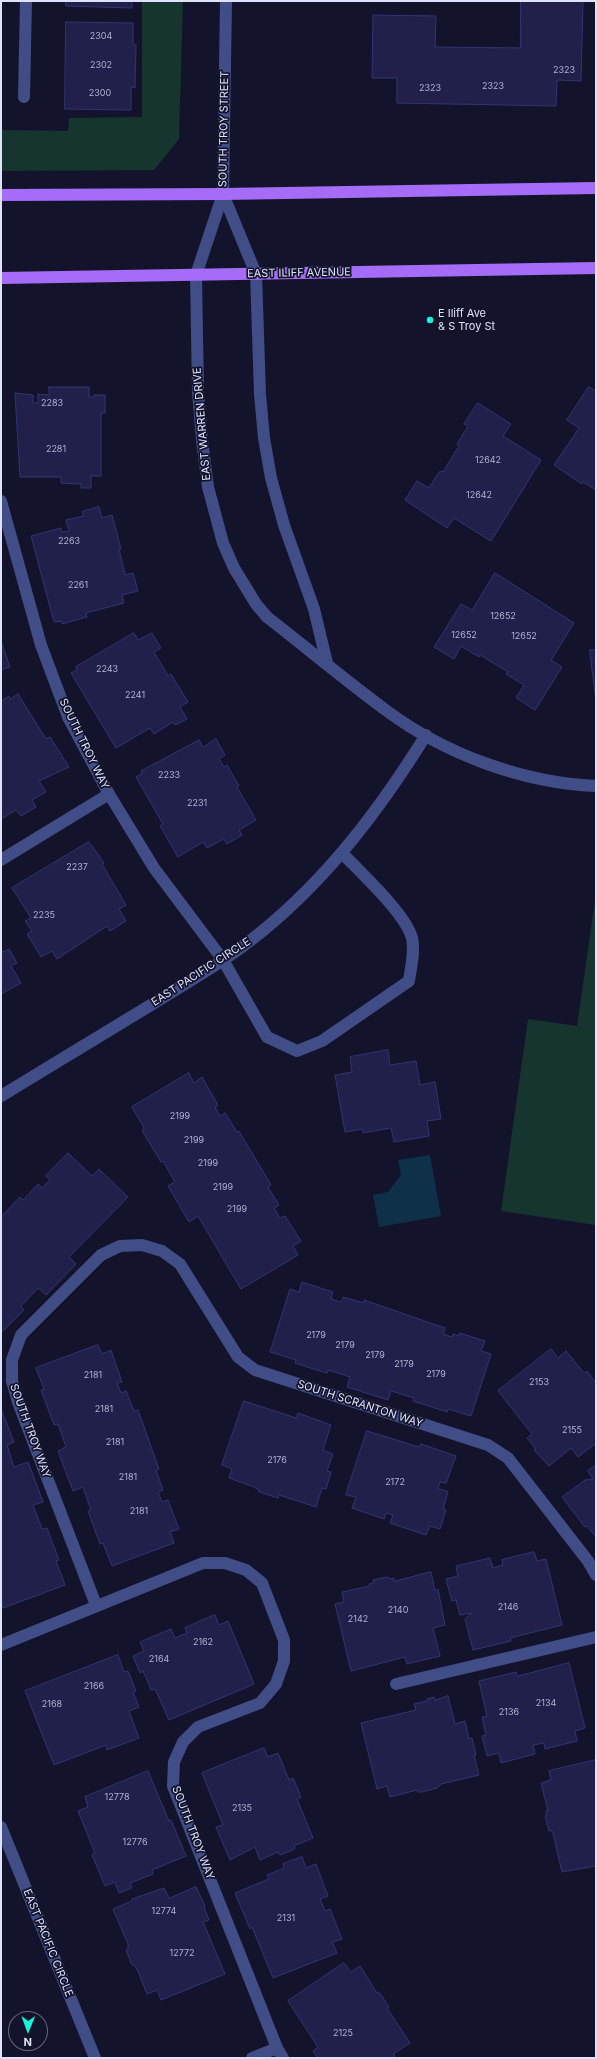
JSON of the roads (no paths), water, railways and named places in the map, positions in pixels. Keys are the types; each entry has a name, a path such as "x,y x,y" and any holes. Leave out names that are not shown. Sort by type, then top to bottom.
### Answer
{"main road":[{"path":"1,195 223,194 596,188"},
{"name":"EAST ILIFF AVENUE","path":"1,278 596,268"}],"street":[{"path":"24,97 26,1"},
{"name":"SOUTH TROY STREET","path":"226,1 223,194 256,274"},
{"name":"EAST WARREN DRIVE","path":"223,194 196,275 198,392 208,487 223,543 234,568 256,604 267,617 388,712 454,750 498,767 552,781 596,786"},
{"path":"256,274 260,394 264,438 273,485 284,525 314,609 326,663"},
{"name":"SOUTH TROY WAY","path":"1,501 40,645 68,717 109,794 154,868 223,960 267,1037 297,1051 322,1041 409,981 414,955 412,937 398,914 342,853"},
{"name":"EAST PACIFIC CIRCLE","path":"1,1096 223,960 260,933 312,887 358,835 399,779 426,735"},
{"path":"1,860 109,794"},
{"name":"SOUTH SCRANTON WAY","path":"120,1246 142,1245 162,1251 180,1264 238,1357 255,1370 488,1445 508,1458 588,1561 596,1575"},
{"name":"SOUTH TROY WAY","path":"96,1605 18,1402 12,1381 12,1360 21,1335 101,1255 120,1246"},
{"name":"SOUTH TROY WAY","path":"1,1645 96,1605 204,1563 225,1563 246,1570 262,1583 284,1640 284,1661 276,1684 260,1703 198,1728 183,1742 174,1762 173,1786 277,2048 283,2058"},
{"path":"396,1684 596,1637"},
{"name":"EAST PACIFIC CIRCLE","path":"1,1827 95,2058"},
{"path":"252,2058 277,2048"}],"water":[{"path":"430,1155 441,1216 379,1227 373,1195 388,1192 401,1175 398,1160"}],"place":[{"name":"E Iliff Ave & S Troy St","path":"430,320"}]}
